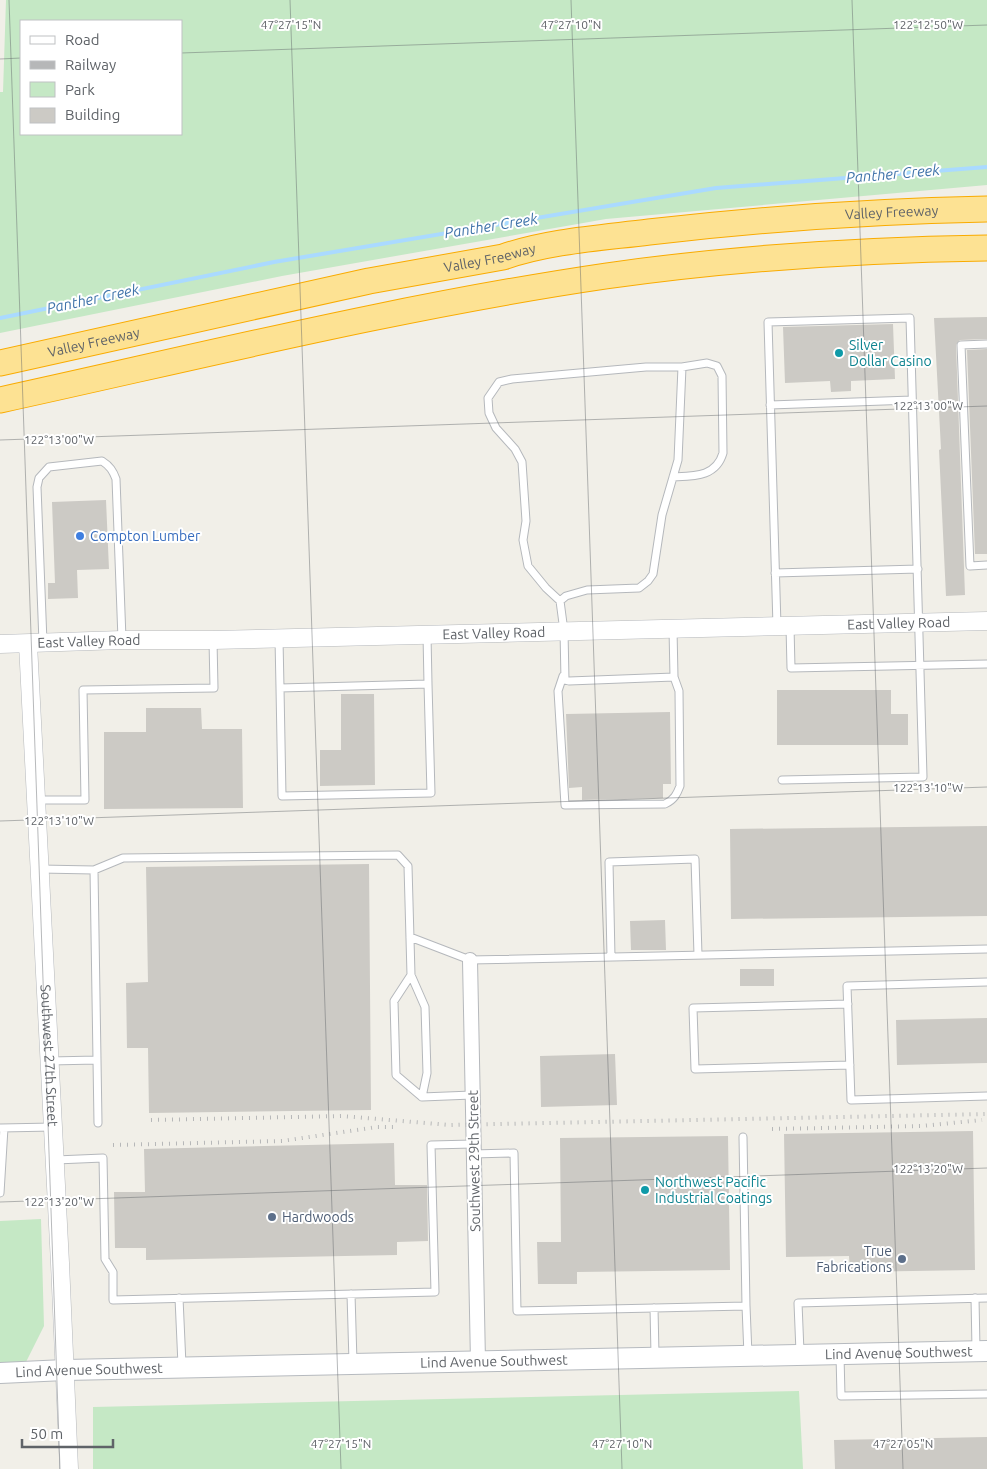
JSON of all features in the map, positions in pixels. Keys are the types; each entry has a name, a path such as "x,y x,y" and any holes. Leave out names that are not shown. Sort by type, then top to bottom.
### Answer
{"highway":[{"name":"Valley Freeway","path":"0,363 369,281 504,257 524,250 555,245 714,225 825,216 928,210 987,209"},
{"path":"504,257 532,259 693,236 811,226 987,219"},
{"path":"0,400 394,313 567,282 768,259 923,249 987,248"}],"main road":[{"name":"Lind Avenue Southwest","path":"0,1373 65,1370 982,1352"}],"street":[{"name":"East Valley Road","path":"0,644 987,621"},
{"name":"Southwest 27th Street","path":"35,644 36,800 69,1469"},
{"name":"Southwest 29th Street","path":"470,960 478,1362"}],"lane":[{"path":"782,780 923,777 921,665 920,622 910,318 768,322 775,573 790,668 921,665 987,664"},
{"path":"987,344 961,345 970,566 987,565"},
{"path":"673,478 697,476 713,470 720,463 723,454 722,376 718,366 707,363 682,367 646,367 512,380 498,382 488,398 489,413 496,428 515,449 522,462 526,521 523,540 528,566 546,588 560,601 566,656 563,676 558,691 565,805 665,804 671,802 675,797 680,786 679,691 674,678 673,628"},
{"path":"560,601 566,596 587,590 639,588 653,574 662,515 678,460 682,367"},
{"path":"770,405 912,400"},
{"path":"35,644 37,487 39,478 49,467 102,461 113,470 116,479 122,640"},
{"path":"775,573 918,569"},
{"path":"278,638 282,796 431,793 427,634"},
{"path":"36,800 85,800 83,690 214,688 213,640"},
{"path":"563,676 565,680 569,681 674,678"},
{"path":"280,688 428,684"},
{"path":"40,869 94,870 123,858 398,855 408,866 411,976 425,1006 427,1073 422,1097"},
{"path":"611,957 609,862 695,858 698,955"},
{"path":"94,870 98,1123"},
{"path":"410,937 470,960 987,949"},
{"path":"411,976 394,1001 396,1075 422,1097 472,1095"},
{"path":"987,982 847,986 851,1100 987,1096"},
{"path":"848,1004 693,1008 695,1069 850,1065"},
{"path":"50,1062 97,1060"},
{"path":"0,1193 2,1128 53,1127"},
{"path":"743,1137 748,1356"},
{"path":"55,1160 103,1158 105,1259 112,1272 113,1300 435,1292 431,1145 514,1153 517,1310 746,1306"},
{"path":"351,1294 353,1364"},
{"path":"179,1298 182,1368"},
{"path":"975,1298 982,1352"},
{"path":"800,1355 798,1303 987,1298"},
{"path":"654,1308 655,1358"},
{"path":"840,1354 841,1396 987,1394"}],"green space":[{"path":"6,0 987,0 987,185 606,219 282,276 0,333 0,92 3,92"},
{"path":"41,1219 44,1326 26,1362 0,1362 0,1221"},
{"path":"799,1391 803,1469 93,1469 93,1407"}],"building":[{"path":"987,317 987,339 960,340 956,345 965,595 946,596 934,318"},
{"name":"Silver Dollar Casino","path":"893,324 895,379 851,381 851,391 831,392 830,381 785,383 783,327"},
{"path":"987,349 987,554 975,554 967,350"},
{"name":"Compton Lumber","path":"106,500 109,569 77,570 78,598 48,599 48,583 55,583 52,502"},
{"path":"777,690 891,690 891,714 908,714 908,745 777,745"},
{"path":"341,694 374,694 375,785 320,786 320,750 341,750"},
{"path":"146,708 201,708 202,729 242,729 243,808 104,809 104,732 146,732"},
{"path":"670,712 671,784 663,784 663,798 582,800 582,787 569,788 566,714"},
{"path":"987,826 987,916 731,919 730,829"},
{"path":"369,864 371,1110 149,1113 148,1048 127,1048 126,983 148,982 146,867"},
{"path":"665,920 666,950 631,950 630,921"},
{"path":"740,969 774,969 774,986 740,986"},
{"path":"987,1018 987,1063 897,1065 896,1020"},
{"path":"615,1054 617,1105 541,1107 540,1056"},
{"path":"973,1131 975,1270 850,1272 849,1256 786,1257 784,1134"},
{"name":"Northwest Pacific Industrial Coatings","path":"728,1136 730,1270 577,1272 577,1284 538,1284 537,1242 561,1242 560,1138"},
{"name":"Hardwoods","path":"394,1143 395,1185 427,1185 428,1241 397,1242 397,1255 146,1260 146,1248 115,1248 114,1192 145,1192 144,1149"},
{"path":"987,1437 987,1469 835,1469 834,1440"}],"waterway":[{"name":"Panther Creek","path":"0,318 274,262 716,188 987,167"}],"railway":[{"path":"151,1120 342,1116 450,1125 987,1114"},
{"path":"772,1129 922,1126 982,1120"},
{"path":"113,1145 282,1141 377,1127 395,1127"}],"place":[{"name":"Silver Dollar Casino","path":"839,353"},
{"name":"Compton Lumber","path":"80,536"},
{"name":"Northwest Pacific Industrial Coatings","path":"645,1190"},
{"name":"Hardwoods","path":"272,1217"},
{"name":"True Fabrications","path":"902,1259"}]}
